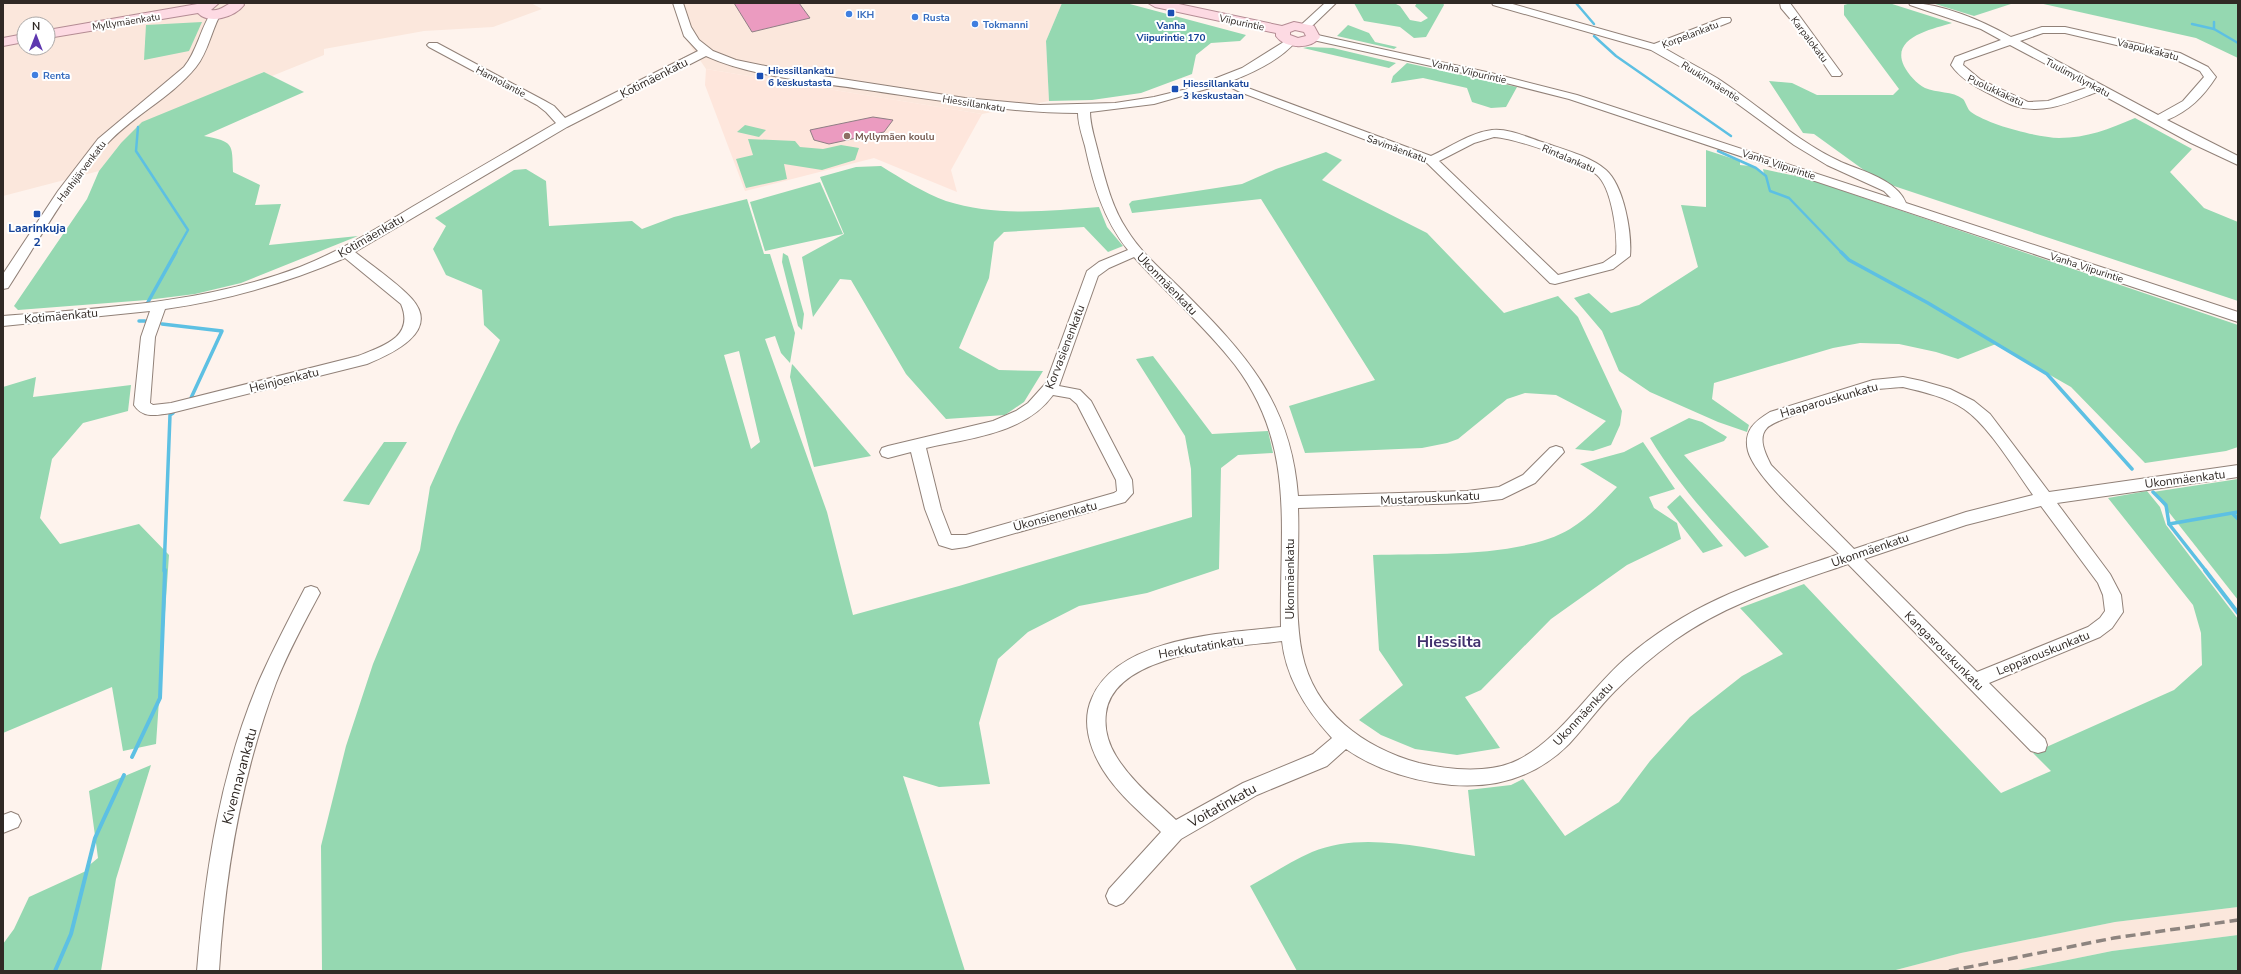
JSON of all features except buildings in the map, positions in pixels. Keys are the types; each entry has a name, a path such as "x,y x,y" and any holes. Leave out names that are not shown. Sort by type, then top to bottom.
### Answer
{"main road":[{"path":"236,4 251,3"},
{"name":"Viipurintie","path":"1155,3 1287,36"},
{"name":"Myllymäenkatu","path":"56,33 210,9 229,11 236,4"},
{"path":"1287,36 1294,26 1309,32"},
{"path":"3,42 16,40"}],"street":[{"name":"Hiessillankatu","path":"678,3 689,36 706,52 733,63 754,68 1015,109 1084,110 1125,106 1158,100 1226,80 1264,62 1287,36"},
{"path":"1309,32 1331,3"},
{"name":"Ruukinmäentie","path":"1497,3 1655,48 1713,81 1798,142 1824,158 1888,188 1897,196 1900,204"},
{"name":"Karpalokatu","path":"1785,3 1785,6 1808,33 1836,74"},
{"name":"Tuulimyllynkatu","path":"1914,3 1985,27 2157,120 2238,161"},
{"name":"Hanhijärvenkatu","path":"3,285 48,216 103,142 188,68 200,53 208,27 210,9"},
{"name":"Korpelankatu","path":"1655,48 1726,20"},
{"name":"Vaapukkakatu","path":"2011,41 2042,30 2065,30 2176,55 2204,69 2210,77 2195,97 2184,108 2157,120"},
{"name":"Vanha Viipurintie","path":"1309,32 1573,97 2238,317"},
{"name":"Puolukkakatu","path":"2011,41 1959,59 1957,65 1964,76 2019,103 2037,107 2048,106 2098,88"},
{"name":"Hannolantie","path":"434,45 536,100 550,109 563,124"},
{"name":"Kotimäenkatu","path":"3,321 159,306 222,296 253,288 321,264 346,252 563,124 706,52"},
{"name":"Savimäenkatu","path":"1226,80 1244,90 1431,160 1554,280"},
{"name":"Ukonmäenkatu","path":"1084,110 1084,118 1108,208 1118,228 1136,251 1228,346 1261,392 1276,423 1286,458 1290,502 1290,633 1295,662 1306,689 1324,716 1345,738 1390,763 1427,774 1468,777 1507,773 1529,763 1549,750 1573,728 1604,691 1645,651 1680,627 1710,610 1756,590 1971,516 2045,499 2146,484 2208,478 2238,471"},
{"name":"Rintalankatu","path":"1431,160 1475,138 1496,133 1514,136 1586,164 1601,172 1610,184 1623,234 1625,247 1622,256 1608,266 1554,280"},
{"name":"Korvasienenkatu","path":"888,452 917,444 985,430 1012,421 1034,408 1050,389 1092,274 1104,265 1136,251"},
{"name":"Heinjoenkatu","path":"159,306 148,337 142,405 151,411 171,408 362,360 386,351 408,334 413,325 414,312 407,302 346,252"},
{"name":"Haaparouskunkatu","path":"1850,557 1765,469 1756,451 1755,437 1760,424 1776,416 1873,385 1903,382 1922,386 1957,399 1986,418 2045,499"},
{"name":"Ukonsienenkatu","path":"917,444 933,509 945,540 952,542 966,541 1119,498 1125,493 1124,480 1083,401 1075,394 1050,389"},
{"name":"Mustarouskunkatu","path":"1290,502 1467,497 1502,493 1529,480 1556,452"},
{"name":"Leppärouskunkatu","path":"1974,681 2094,632 2106,623 2114,612 2112,596 2104,579 2045,499"},
{"name":"Kangasrouskunkatu","path":"1850,557 2038,745"},
{"name":"Kivennavankatu","path":"208,971 213,893 232,792 246,744 269,678 296,619 311,593"},
{"name":"Herkkutatinkatu","path":"1174,832 1127,785 1104,754 1094,724 1098,699 1110,682 1127,668 1153,655 1189,647 1290,633"},
{"name":"Voitatinkatu","path":"1116,896 1174,832 1250,789 1320,760 1345,738"}],"shaded area":[{"path":"3,3 531,3 542,9 493,27 424,31 324,49 324,55 272,76 263,72 121,143 99,171 3,196"},
{"path":"673,3 1062,3 1046,41 1049,101 982,114 706,69 683,35"},
{"name":"Myllymäen koulu","path":"706,69 982,114 951,170 957,192 874,158 745,191 705,85"},
{"path":"2238,907 2238,935 2112,951 2013,971 1892,971 1961,953 2115,922"}],"green space":[{"path":"1062,3 1126,3 1246,35 1240,41 1211,43 1196,55 1192,74 1141,93 1092,100 1049,101 1046,41"},
{"path":"1354,3 1394,3 1400,6 1410,20 1421,22 1428,18 1415,6 1417,3 1443,3 1444,5 1426,37 1414,38 1400,27 1364,21"},
{"path":"1851,3 1889,3 1952,23 1925,32 1908,41 1903,48 1901,56 1904,66 1919,84 1929,90 1959,96 1964,100 1968,109 1979,117 2013,130 2059,138 2088,135 2135,118 2192,149 2170,172 2204,208 2238,222 2238,301 1879,181 1814,134 1803,133 1769,81 1792,83 1817,95 1893,95 1899,89 1844,15 1844,5"},
{"path":"1932,3 2014,3 1974,16"},
{"path":"2039,3 2238,3 2238,58 2196,38"},
{"path":"202,22 189,51 144,60 146,25"},
{"path":"1348,25 1369,33 1375,42 1397,47 1394,49 1337,36"},
{"path":"1303,48 1333,48 1396,63 1389,68"},
{"path":"1407,63 1517,87 1506,107 1491,108 1472,102 1467,88 1423,78 1391,83 1393,76"},
{"path":"264,72 304,92 204,136 226,142 231,149 233,172 260,185 255,205 281,204 269,245 358,236 241,283 195,294 147,300 18,310 14,306 87,199 99,171 121,143 142,122"},
{"path":"745,125 766,130 759,137 737,132"},
{"path":"748,139 795,141 800,147 823,149 841,145 859,148 855,160 822,170 784,164 787,179 746,188 736,159 753,155"},
{"path":"1706,150 1740,161 1740,165 1751,166 1764,174 1763,169 1805,178 2238,325 2238,447 2226,451 2145,463 2071,387 1996,344 1958,359 1936,352 1899,344 1860,343 1833,348 1714,383 1712,399 1749,425 1747,432 1718,422 1650,392 1619,371 1602,331 1574,298 1589,293 1611,313 1639,305 1698,267 1681,205 1706,207"},
{"path":"1326,152 1342,160 1322,180 1427,233 1504,313 1558,296 1578,317 1622,411 1620,425 1611,445 1593,451 1575,449 1606,421 1556,395 1525,393 1507,399 1458,439 1447,443 1422,448 1305,453 1289,406 1375,380 1261,199 1132,213 1129,204 1132,201 1242,184 1276,169"},
{"path":"881,166 930,194 946,201 965,206 1022,212 1099,207 1107,227 1123,246 1108,252 1084,227 1004,232 994,242 989,278 959,348 999,370 1043,371 1024,402 1005,415 946,419 906,374 851,280 840,279 813,317 802,257 844,234 820,177 856,167"},
{"path":"526,169 546,181 549,226 632,221 642,229 674,217 747,199 764,254 770,254 795,333 790,363 781,353 775,336 765,339 827,512 853,615 959,586 1192,517 1191,469 1185,436 1136,359 1153,356 1212,434 1268,431 1273,453 1238,455 1221,468 1219,569 1147,593 1079,606 1028,632 998,659 979,723 990,784 939,787 903,776 965,971 322,971 321,846 346,746 373,664 420,550 430,487 457,427 500,340 484,325 482,290 446,275 433,249 446,226 435,218 514,170","holes":["739,351 760,442 751,449 724,355"]},
{"path":"820,182 843,234 765,251 750,202"},
{"path":"783,253 788,256 804,314 802,330 798,326 782,262"},
{"path":"792,364 871,456 814,467 790,377"},
{"path":"36,377 33,397 131,385 128,411 83,423 52,459 40,518 60,544 139,524 169,555 156,744 123,751 112,687 3,733 3,387"},
{"path":"1689,418 1702,422 1727,437 1724,441 1684,455 1769,547 1745,557 1683,486 1650,438"},
{"path":"384,442 407,442 369,505 343,501"},
{"path":"1643,442 1675,489 1649,497 1654,508 1677,523 1681,539 1627,565 1551,619 1481,690 1465,697 1500,748 1457,755 1415,749 1381,735 1359,720 1403,685 1379,650 1373,555 1474,552 1527,545 1550,538 1570,529 1583,520 1617,487 1580,464 1624,452"},
{"path":"2238,479 2238,600 2153,492"},
{"path":"2147,491 2160,507 2166,525 2238,619 2238,907 2115,922 1961,953 1892,971 1297,971 1250,886 1312,852 1331,846 1351,843 1393,843 1475,856 1468,790 1511,785 1523,779 1565,836 1619,802 1650,761 1690,717 1742,676 1783,654 1740,608 1804,584 2001,793 2051,771 2033,753 2174,690 2202,665 2201,633 2193,605 2108,498"},
{"path":"1680,495 1723,546 1703,553 1667,507"},
{"path":"151,765 116,879 101,971 3,971 3,944 14,929 29,897 86,871 87,867 98,858 89,791"},
{"path":"2238,935 2238,971 2013,971 2112,951"}],"waterway":[{"path":"1576,3 1594,24"},
{"path":"2214,22 2214,29"},
{"path":"2192,24 2214,29"},
{"path":"2214,29 2238,43"},
{"path":"1594,36 1616,56 1731,136"},
{"path":"138,127 136,151 188,230 175,253"},
{"path":"1718,151 1756,168 1766,176 1770,191 1789,198 1842,253"},
{"path":"148,302 176,252"},
{"path":"1842,253 1849,260 1928,303 2047,374 2132,469"},
{"path":"139,321 145,321"},
{"path":"162,324 222,331 191,398"},
{"path":"164,571 170,415 173,413"},
{"path":"2153,492 2166,505 2169,524"},
{"path":"2169,524 2238,512"},
{"path":"2233,514 2238,519"},
{"path":"2169,524 2206,571"},
{"path":"132,757 160,698 165,570"},
{"path":"2205,570 2238,613"},
{"path":"55,971 71,934 95,838 124,775"}],"railway":[{"path":"1949,971 2114,938 2238,920"}],"place":[{"name":"Vanha Viipurintie 170","path":"1171,13"},
{"name":"IKH","path":"849,14"},
{"name":"Rusta","path":"915,17"},
{"name":"Tokmanni","path":"975,24"},
{"name":"Renta","path":"35,75"},
{"name":"Hiessillankatu 6 keskustasta","path":"760,76"},
{"name":"Hiessillankatu 3 keskustaan","path":"1175,89"},
{"name":"Myllymäen koulu","path":"847,136"},
{"name":"Laarinkuja 2","path":"37,214"}],"district":[{"name":"Hiessilta","path":"1449,641"}]}
